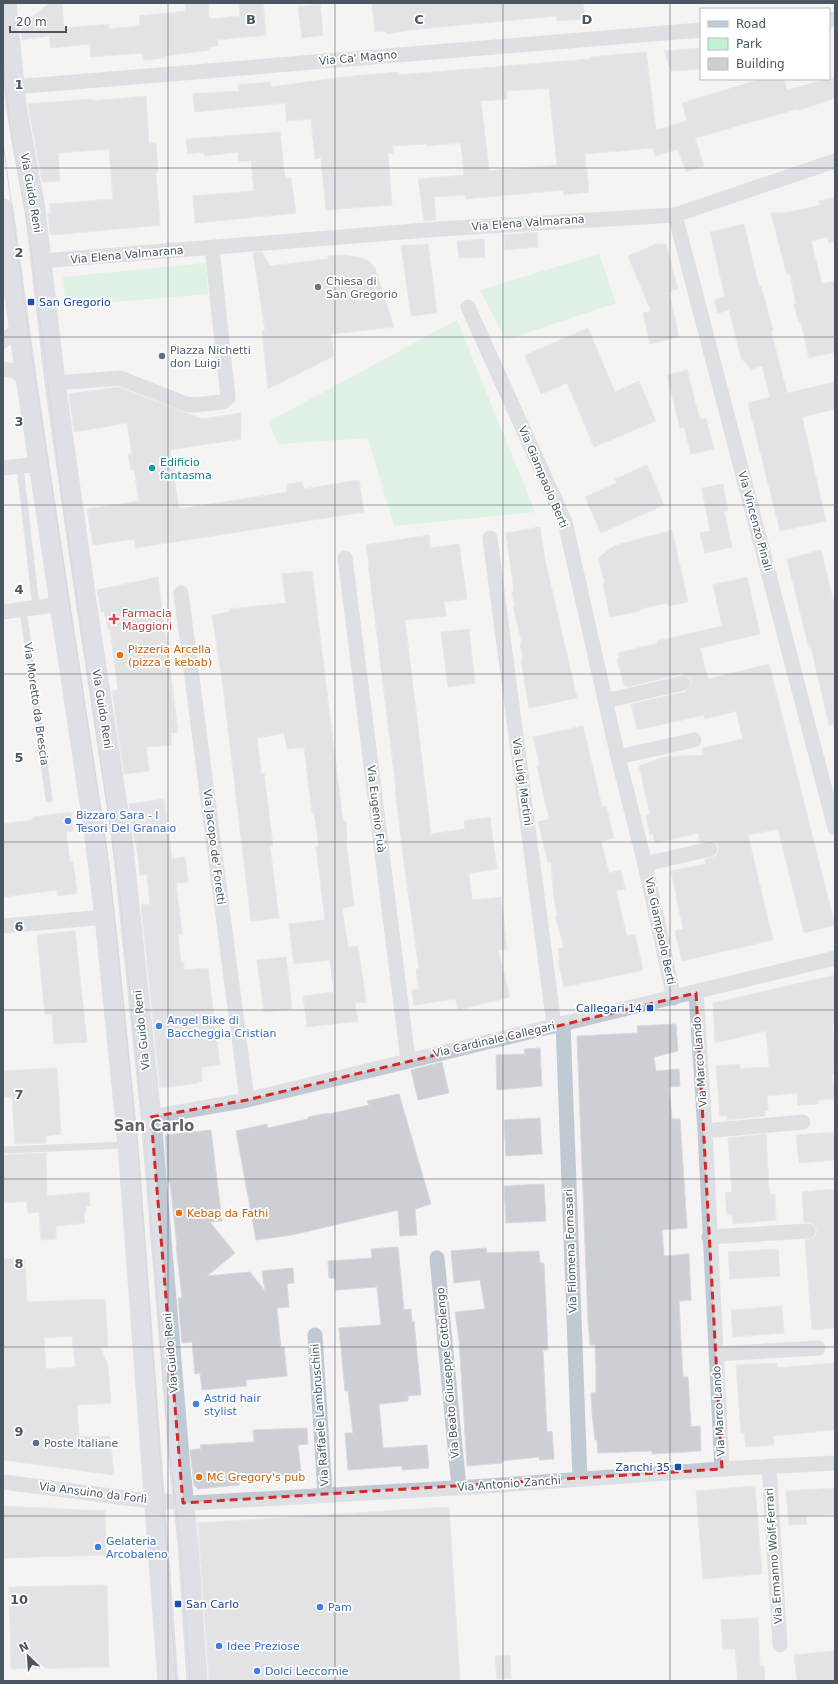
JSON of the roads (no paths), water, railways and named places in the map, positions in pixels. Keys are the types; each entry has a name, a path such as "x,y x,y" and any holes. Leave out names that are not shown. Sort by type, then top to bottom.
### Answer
{"street":[{"name":"Via Guido Reni","path":"6,3 14,87 34,209 55,383 122,838 152,1117 183,1503 188,1544 197,1681"},
{"name":"Via Ca' Magno","path":"14,87 700,30"},
{"name":"Via Elena Valmarana","path":"41,261 440,229 675,215 835,161"},
{"path":"3,209 27,384 30,466 61,604 95,837 105,917 128,1145 168,1681"},
{"name":"Via Vincenzo Pinali","path":"675,215 835,828"},
{"path":"55,383 120,378 186,404 194,405 223,402 226,400 228,398 212,248"},
{"name":"Via Giampaolo Berti","path":"468,307 565,522 618,757 645,864 674,998"},
{"path":"3,341 15,332 18,323"},
{"path":"3,369 17,372 22,375 27,384"},
{"path":"3,468 30,466"},
{"name":"Via Luigi Martini","path":"490,538 558,1024"},
{"name":"Via Eugenio Fuà","path":"345,558 408,1060"},
{"name":"Via Jacopo de' Foretti","path":"182,594 247,1100"},
{"path":"3,612 61,604"},
{"path":"605,701 683,683"},
{"path":"618,757 694,740"},
{"name":"Via Giampaolo Berti","path":"645,864 710,849"},
{"path":"3,926 105,917"},
{"name":"Via Cardinale Callegari","path":"152,1117 247,1100 558,1024 696,993 835,958"},
{"name":"Via Marco Lando","path":"696,993 705,1131 709,1237 722,1469"},
{"name":"Via Filomena Fornasari","path":"558,1024 580,1479"},
{"path":"705,1131 803,1122"},
{"path":"709,1237 808,1231"},
{"name":"Via Beato Giuseppe Cottolengo","path":"437,1258 459,1488"},
{"name":"Via Raffaele Lambruschini","path":"315,1335 325,1495"},
{"name":"Via Marco Lando","path":"716,1354 818,1348"},
{"name":"Via Antonio Zanchi","path":"183,1503 459,1488 722,1469 835,1463"},
{"name":"Via Ermanno Wolf-Ferrari","path":"769,1466 780,1645"},
{"name":"Via Ansuino da Forlì","path":"3,1482 155,1501 183,1503"}],"lane":[{"name":"Via Moretto da Brescia","path":"30,466 30,608 49,799"},
{"path":"3,1150 128,1145"}],"tram line":[{"path":"3,62 11,134 30,239 62,496 119,887 146,1151 168,1441 180,1541 190,1681"},
{"path":"3,142 30,344 109,865 138,1149 176,1681"}],"place":[{"name":"Chiesa di San Gregorio","path":"318,287"},
{"name":"San Gregorio","path":"31,302"},
{"name":"Piazza Nichetti don Luigi","path":"162,356"},
{"name":"Edificio fantasma","path":"152,468"},
{"name":"Farmacia Maggioni","path":"114,619"},
{"name":"Pizzeria Arcella (pizza e kebab)","path":"120,655"},
{"name":"Bizzaro Sara - I Tesori Del Granaio","path":"68,821"},
{"name":"Callegari 14","path":"650,1008"},
{"name":"Angel Bike di Baccheggia Cristian","path":"159,1026"},
{"name":"Kebap da Fathi","path":"179,1213"},
{"name":"Astrid hair stylist","path":"196,1404"},
{"name":"Poste Italiane","path":"36,1443"},
{"name":"Zanchi 35","path":"678,1467"},
{"name":"MC Gregory's pub","path":"199,1477"},
{"name":"Gelateria Arcobaleno","path":"98,1547"},
{"name":"San Carlo","path":"178,1604"},
{"name":"Pam","path":"320,1607"},
{"name":"Idee Preziose","path":"219,1646"},
{"name":"Dolci Leccornie","path":"257,1671"}],"district":[{"name":"San Carlo","path":"154,1126"}]}
